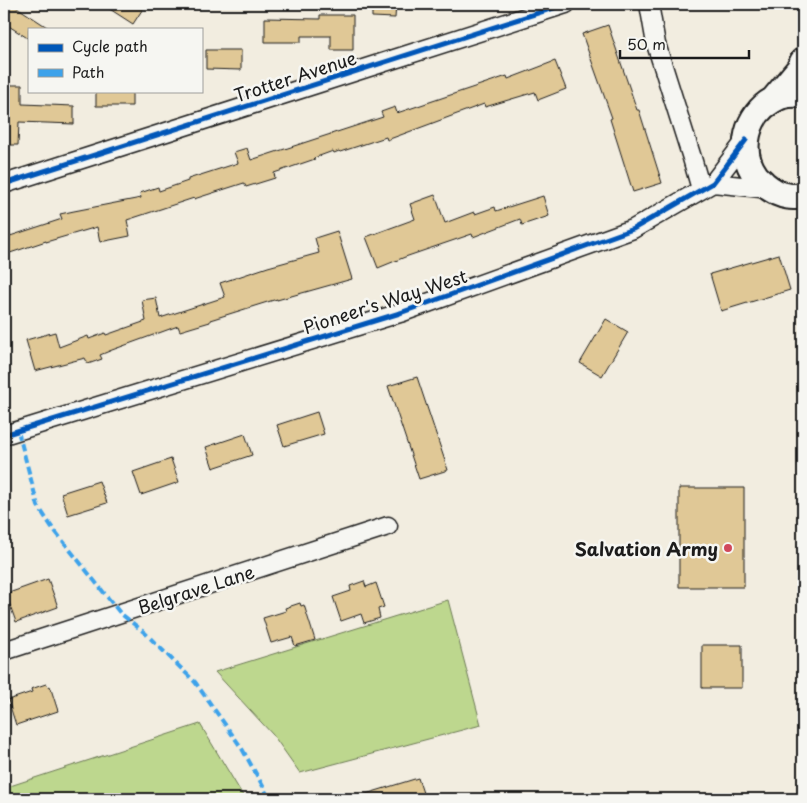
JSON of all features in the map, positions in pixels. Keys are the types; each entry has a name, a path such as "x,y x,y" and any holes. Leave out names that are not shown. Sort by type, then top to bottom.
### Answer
{"main road":[{"path":"791,197 756,176 747,159 746,140 751,123 760,109 774,99 799,69 803,61"},
{"path":"774,99 791,94 803,94"}],"street":[{"name":"Trotter Avenue","path":"4,184 566,4"},
{"path":"649,4 656,44 692,158 707,186 791,197"},
{"name":"Pioneer's Way West","path":"4,435 400,313 633,229 707,186 746,140"},
{"name":"Belgrave Lane","path":"4,651 388,526"}],"green space":[{"path":"448,600 481,725 300,773 273,735 215,672"},
{"path":"200,724 245,799 4,799 4,788"}],"building":[{"path":"4,4 12,4 48,28 28,28 28,38 4,23"},
{"path":"102,4 146,4 133,24"},
{"path":"372,4 396,4 395,18 372,17"},
{"path":"320,15 353,15 353,50 331,50 331,36 301,36 301,42 265,42 265,18 320,19"},
{"path":"608,25 637,110 639,110 662,183 633,192 610,119 612,118 582,34"},
{"path":"206,50 241,50 241,70 206,69"},
{"path":"555,61 566,89 538,100 535,92 485,107 484,104 387,140 386,137 340,152 334,153 333,151 274,173 275,178 246,187 244,183 127,220 130,236 100,242 97,227 4,255 4,238 62,219 60,214 141,198 140,193 158,187 159,191 188,181 188,179 238,163 234,152 247,148 251,160 383,117 381,112 395,107 397,113 507,76 508,79"},
{"path":"4,85 22,85 22,104 74,106 74,124 19,122 18,145 4,145"},
{"path":"96,92 132,92 132,106 96,106"},
{"path":"435,195 445,223 474,212 475,214 495,207 496,211 543,196 549,216 522,225 520,219 473,237 472,234 378,268 366,237 415,219 410,204"},
{"path":"337,231 352,279 277,299 180,331 178,326 100,355 102,359 88,364 85,358 35,371 26,340 55,332 59,347 88,336 89,339 105,333 106,335 146,321 142,300 156,298 160,318 225,297 220,283 319,253 315,238"},
{"path":"779,254 790,290 721,311 710,274"},
{"path":"606,319 628,332 602,376 580,363"},
{"path":"417,377 448,470 419,479 388,386"},
{"path":"317,412 324,434 284,446 277,425"},
{"path":"245,434 252,455 213,468 206,447"},
{"path":"171,459 179,482 141,495 133,472"},
{"path":"99,481 107,503 68,515 61,493"},
{"path":"679,488 744,488 744,587 679,587"},
{"path":"48,579 58,607 16,622 6,594"},
{"path":"364,581 366,587 376,583 384,607 378,609 380,618 364,623 361,614 341,621 333,597 351,591 350,586"},
{"path":"300,603 301,606 304,605 315,640 295,646 292,637 271,643 263,618 286,611 285,608"},
{"path":"702,645 742,645 742,688 702,688"},
{"path":"46,684 48,687 50,686 58,711 16,725 8,700 32,692 31,689"},
{"path":"418,778 425,799 360,799 359,796"}],"marked path":[{"path":"18,431 38,506 51,526 120,613 145,633 195,682 241,747 269,799"}],"cycle path":[{"path":"4,184 566,4"},
{"path":"4,435 400,313 633,229 713,183 746,140"}],"place":[{"name":"Salvation Army","path":"728,548"}]}
